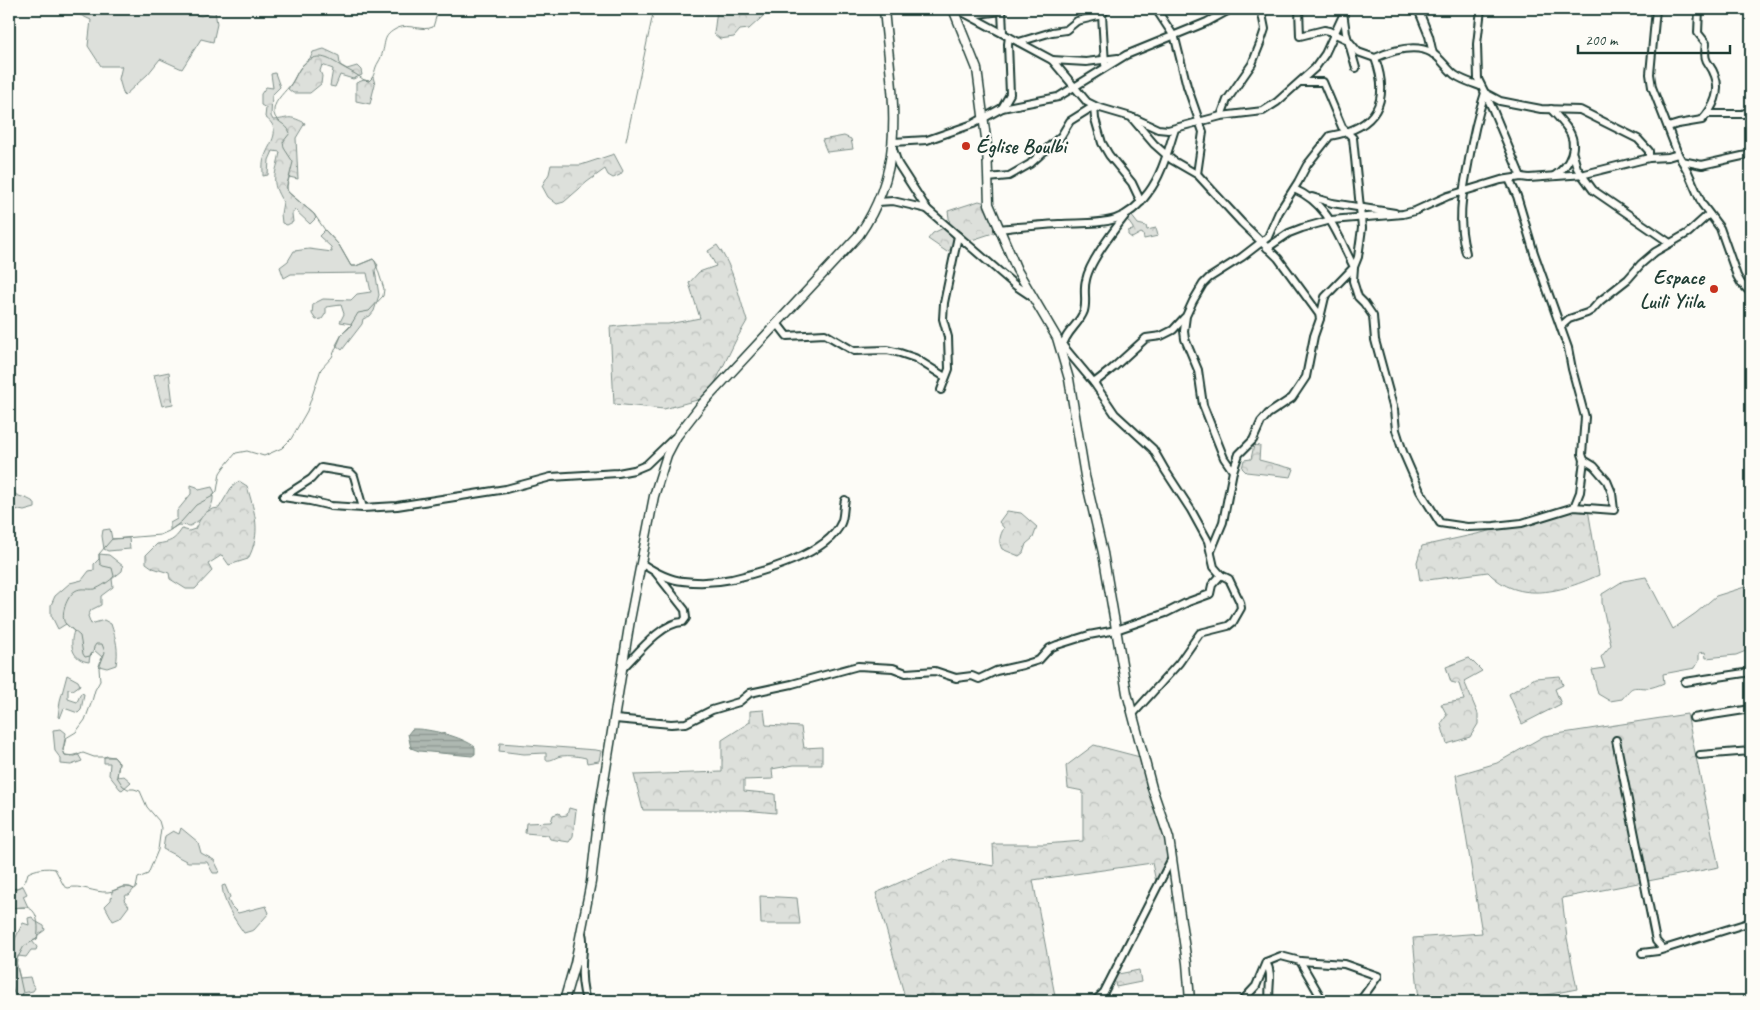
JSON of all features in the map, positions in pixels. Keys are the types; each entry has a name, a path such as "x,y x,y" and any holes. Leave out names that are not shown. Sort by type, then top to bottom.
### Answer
{"street":[{"path":"564,1001 575,963 591,882 599,812 615,719 618,689 641,563 654,496 667,454 677,436 701,405 859,235 870,219 886,180 893,145 894,105 884,9"},
{"path":"953,9 977,69 987,146 989,204 1017,270 1062,346 1094,383 1114,414 1153,449 1208,541 1214,568 1221,575 1229,579 1240,602 1240,608 1233,622 1228,626 1200,633 1179,663 1133,714"},
{"path":"957,9 1052,60 1071,62 1123,57"},
{"path":"1156,9 1174,35 1187,86 1203,132 1197,174"},
{"path":"893,145 927,140 973,124 1002,108 1058,96 1123,57 1207,22 1232,9"},
{"path":"1221,116 1227,100 1252,64 1260,44 1265,29 1261,9"},
{"path":"1299,9 1300,36 1324,30 1335,33 1348,40 1358,52 1375,58 1392,51 1411,49 1433,54 1455,75 1480,86"},
{"path":"1418,9 1429,36 1433,54"},
{"path":"1481,9 1478,79 1521,177"},
{"path":"1656,9 1650,74 1652,87 1678,154 1702,204 1720,228 1737,276 1741,283 1751,292"},
{"path":"1668,128 1678,124 1702,120 1708,114 1715,101 1715,76 1705,61 1706,43 1698,33 1700,9"},
{"path":"968,16 1003,10 1002,33"},
{"path":"1052,60 1074,88 1087,102 1094,106 1130,117 1158,129 1175,129 1221,116 1258,112 1277,102 1311,72 1326,54 1343,11"},
{"path":"1343,11 1348,40 1356,68"},
{"path":"1019,42 1052,32 1066,30 1077,21 1104,12 1106,68"},
{"path":"1002,108 1010,94 1009,37"},
{"path":"1265,245 1279,212 1307,165 1330,136 1357,128 1377,110 1380,101 1381,77 1375,58"},
{"path":"1300,82 1323,82 1342,127 1353,138 1361,207 1362,237 1352,277 1358,297 1373,316 1375,340 1394,410 1395,423 1401,445 1420,491 1440,523 1467,527 1522,523 1574,507 1614,510 1612,493 1607,481 1594,466 1584,460"},
{"path":"1485,93 1500,101 1551,109 1580,110 1630,137 1638,139 1649,151 1649,158"},
{"path":"1466,253 1460,213 1474,131 1485,93"},
{"path":"988,178 1009,176 1030,164 1061,136 1070,121 1094,106"},
{"path":"1094,106 1102,144 1132,183 1141,202"},
{"path":"1551,109 1568,129 1572,139 1573,154 1577,168 1593,190 1670,242"},
{"path":"1708,114 1743,114 1751,110"},
{"path":"1130,117 1154,144 1172,160 1197,174 1265,245 1284,266 1319,314 1320,319"},
{"path":"998,229 1087,224 1119,218 1125,215 1150,192 1175,129"},
{"path":"893,145 898,164 928,209 1016,286 1031,296"},
{"path":"1553,177 1562,171 1573,154"},
{"path":"1094,383 1146,338 1161,336 1173,330 1186,316 1203,284 1209,278 1289,233 1331,220 1403,214 1463,191 1509,179 1580,174 1649,158 1668,157 1678,154"},
{"path":"1682,161 1702,165 1751,154"},
{"path":"1509,179 1517,196 1546,289 1561,326 1585,416 1582,450 1584,460 1580,492 1574,507"},
{"path":"1294,189 1310,197 1332,203 1403,214"},
{"path":"1310,197 1331,220 1354,267"},
{"path":"878,202 893,201 928,209"},
{"path":"1561,326 1574,316 1588,313 1592,310 1600,301 1628,279 1641,264 1670,242 1693,230 1709,214"},
{"path":"1062,355 1062,346 1084,311 1085,280 1088,272 1114,229 1125,215"},
{"path":"941,390 949,361 948,337 943,318 958,236"},
{"path":"1211,551 1223,522 1233,471 1239,454 1253,440 1261,422 1268,414 1292,398 1306,377 1314,336 1325,297 1354,267"},
{"path":"1186,316 1185,339 1198,370 1203,405 1224,458 1233,471"},
{"path":"777,323 787,336 825,334 854,351 887,350 900,352 915,358 945,377"},
{"path":"1057,338 1069,378 1085,476 1103,553 1133,714 1152,788 1165,824 1172,858 1191,1000"},
{"path":"363,508 354,476 351,473 321,468 311,479 283,497 331,506 363,508 397,506 506,489 551,477 618,473 634,470 646,465 677,436"},
{"path":"641,563 655,572 680,581 693,582 731,579 776,567 814,550 835,532 842,522 844,500"},
{"path":"622,669 660,631 676,622 683,622 686,618 685,610 655,572"},
{"path":"615,719 672,724 686,722 712,710 739,702 750,693 858,666 893,668 906,673 935,671 956,678 972,676 978,679 996,671 1023,666 1039,660 1050,648 1057,645 1089,635 1116,630 1166,613 1210,594 1212,585 1221,575"},
{"path":"1685,682 1751,672"},
{"path":"1693,718 1751,709"},
{"path":"1616,740 1656,941 1663,949"},
{"path":"1700,755 1751,750"},
{"path":"1095,1001 1104,992 1172,858"},
{"path":"1642,953 1663,949 1751,922"},
{"path":"581,932 583,941 583,990 586,1001"},
{"path":"1242,1001 1256,986 1266,962 1281,956 1300,961 1344,964 1378,976 1360,1001"},
{"path":"1300,961 1322,1001"},
{"path":"1266,962 1270,970 1270,1001"}],"green space":[{"path":"70,9 178,9 201,16 215,11 217,24 213,42 201,39 182,69 160,59 148,74 124,96 119,79 122,66 101,66 88,46 91,20"},
{"path":"717,9 771,9 749,29 740,30 734,37 720,39 714,34"},
{"path":"324,49 339,56 340,65 347,69 357,66 361,70 362,75 353,79 340,75 335,87 330,86 333,69 322,65 320,71 322,76 321,84 310,93 293,93 288,89 301,67 311,57 313,52"},
{"path":"275,73 280,87 272,95 271,116 273,120 291,118 305,123 296,138 298,179 289,177 287,188 290,194 314,214 316,218 310,224 295,210 292,214 293,222 287,225 282,223 283,202 275,183 280,152 273,151 269,160 268,175 263,176 264,159 274,136 274,131 270,122 265,117 266,108 261,105 261,94 266,87 273,88 271,74"},
{"path":"373,77 375,84 370,104 356,101 356,83 364,80 369,81"},
{"path":"844,136 851,139 853,149 827,152 822,140"},
{"path":"614,154 623,171 620,175 613,178 608,175 605,169 564,202 557,204 548,197 542,186 549,174 551,165 581,165"},
{"path":"979,201 989,204 999,231 959,242 947,252 928,239 933,233 950,225 948,211"},
{"path":"1131,215 1138,224 1146,226 1147,230 1156,228 1158,236 1144,239 1141,233 1132,238 1128,235 1128,231 1133,230 1133,228 1126,218"},
{"path":"325,230 339,245 351,266 356,266 373,259 378,265 375,270 379,295 374,311 370,316 363,319 362,324 342,350 336,345 342,334 352,324 340,322 344,314 341,305 326,307 326,313 322,319 316,320 312,314 313,304 323,299 351,300 357,294 371,292 367,273 291,274 284,278 280,267 288,261 294,251 309,249 332,252 331,247 319,236"},
{"path":"717,245 723,253 731,272 747,321 713,387 701,399 664,409 614,404 610,327 638,324 668,324 700,318 689,283 699,272 716,266 708,251"},
{"path":"169,372 173,404 162,406 154,375"},
{"path":"1254,445 1260,446 1259,460 1294,469 1291,477 1246,472 1242,468 1244,460 1251,459"},
{"path":"239,481 247,486 256,523 255,540 248,559 229,565 222,555 208,564 212,571 195,589 186,589 170,579 169,573 153,568 146,563 146,555 157,544 171,540 182,529 189,531 195,529 204,514 219,508 231,488"},
{"path":"191,485 199,490 212,487 215,493 209,510 194,524 190,526 178,525 170,530 170,523 177,519 177,511 191,494"},
{"path":"9,489 35,503 35,508 24,511 9,508"},
{"path":"1575,509 1588,509 1599,575 1571,586 1542,592 1514,589 1500,582 1488,572 1420,581 1417,562 1422,546"},
{"path":"1007,511 1021,513 1037,527 1033,538 1026,544 1023,553 1019,556 1002,549 1000,544 1004,528 999,522"},
{"path":"110,529 112,539 129,538 130,549 108,551 104,549 103,530"},
{"path":"99,554 109,555 123,566 122,571 112,579 113,587 101,596 101,605 91,610 88,616 91,624 104,620 111,624 116,644 117,660 116,665 107,668 99,666 102,657 94,650 89,662 83,661 75,655 72,646 74,631 66,624 58,629 51,615 51,605 55,596 70,583 82,580 89,571 94,570 94,564 99,559"},
{"path":"1646,577 1673,629 1716,596 1748,586 1751,592 1751,649 1736,655 1706,658 1705,652 1699,653 1699,661 1695,668 1663,674 1664,683 1649,688 1632,688 1622,699 1610,701 1598,694 1592,670 1605,668 1601,657 1611,645 1602,603 1602,594 1623,581"},
{"path":"1469,658 1482,671 1464,681 1478,714 1478,724 1470,737 1447,744 1441,724 1447,715 1441,704 1464,700 1459,684 1451,682 1446,667"},
{"path":"67,675 78,681 80,685 73,690 68,689 68,699 77,702 81,693 84,694 81,710 78,713 64,708 60,718 58,717 60,701"},
{"path":"1560,676 1563,685 1555,689 1561,704 1522,724 1509,694 1535,678"},
{"path":"764,710 766,725 801,727 804,748 822,747 822,765 794,765 772,769 773,779 744,780 744,791 775,794 776,813 744,810 643,810 634,775 722,772 722,740 750,722 750,711"},
{"path":"1687,714 1719,867 1562,898 1567,938 1577,989 1514,1001 1419,1001 1413,938 1482,933 1456,775 1497,763 1544,736"},
{"path":"61,729 66,733 63,750 65,755 78,754 82,761 71,765 61,764 61,759 55,751 53,730"},
{"path":"500,743 601,751 599,761 587,763 586,758 574,756 561,756 546,760 546,753 524,754 499,751"},
{"path":"1094,745 1140,757 1161,824 1169,859 1156,882 1152,863 1033,880 1056,1001 906,1001 876,893 952,859 994,866 993,844 1044,844 1083,841 1083,791 1068,788 1066,766"},
{"path":"104,757 114,757 119,763 117,777 124,776 131,782 122,790 109,775 110,763 104,763"},
{"path":"569,808 576,810 573,836 569,842 550,839 548,835 525,833 526,823 551,822 553,815 559,813 561,816 567,815"},
{"path":"181,828 198,842 201,853 214,860 219,870 218,873 213,873 207,862 188,862 163,849 165,836 173,831 179,834"},
{"path":"225,885 230,897 228,900 238,913 266,906 269,913 254,930 244,933 236,922 225,899 222,886"},
{"path":"23,886 27,894 23,896 28,907 9,908 9,890"},
{"path":"122,887 134,889 129,895 126,895 124,900 129,906 120,918 113,921 105,906 111,900 112,891"},
{"path":"760,896 797,898 800,924 761,924"},
{"path":"32,917 44,926 45,930 38,935 37,939 32,941 37,947 36,950 31,950 26,957 18,956 16,965 20,978 30,977 35,988 33,991 23,993 20,997 17,997 12,989 10,975 11,952 23,923 29,925 28,918"},
{"path":"1139,970 1141,982 1116,987 1113,975"}],"shaded area":[{"path":"412,729 436,732 470,743 475,747 475,754 472,756 419,751 411,748 408,734"}],"waterway":[{"path":"9,890 22,885 28,873 48,868 55,869 64,886 68,888 77,887 103,892 124,887 134,889 136,888 138,878 148,874 158,850 161,828 159,821 147,807 140,791 123,786 117,777 119,763 114,757 94,757 83,753 75,756 65,755 63,750 66,738 76,732 85,720 100,681 99,668 105,652 102,644 96,644 93,653 85,657 80,636 65,623 63,615 65,606 69,597 75,591 97,588 114,576 112,568 100,564 99,554 112,539 160,535 169,531 181,522 196,505 213,496 217,491 220,473 236,453 247,451 264,456 282,448 291,439 307,411 321,369 332,357 342,334 349,328 358,313 369,311 383,296 384,289 375,261 373,259 356,266 351,266 339,245 314,214 287,191 293,162 284,148 283,142 290,133 277,120 274,109 276,102 293,82 301,67 313,58 322,57 332,60 364,80 369,81 374,75 383,52 385,40 389,34 398,28 407,26 424,29 433,27 437,14 435,9"},
{"path":"626,141 654,9"},
{"path":"9,908 29,908 35,913 37,922 37,939 24,946 16,961 23,993 20,1001"}],"place":[{"name":"Église Boulbi","path":"966,146"},
{"name":"Espace Luili Yiila","path":"1714,289"}]}
